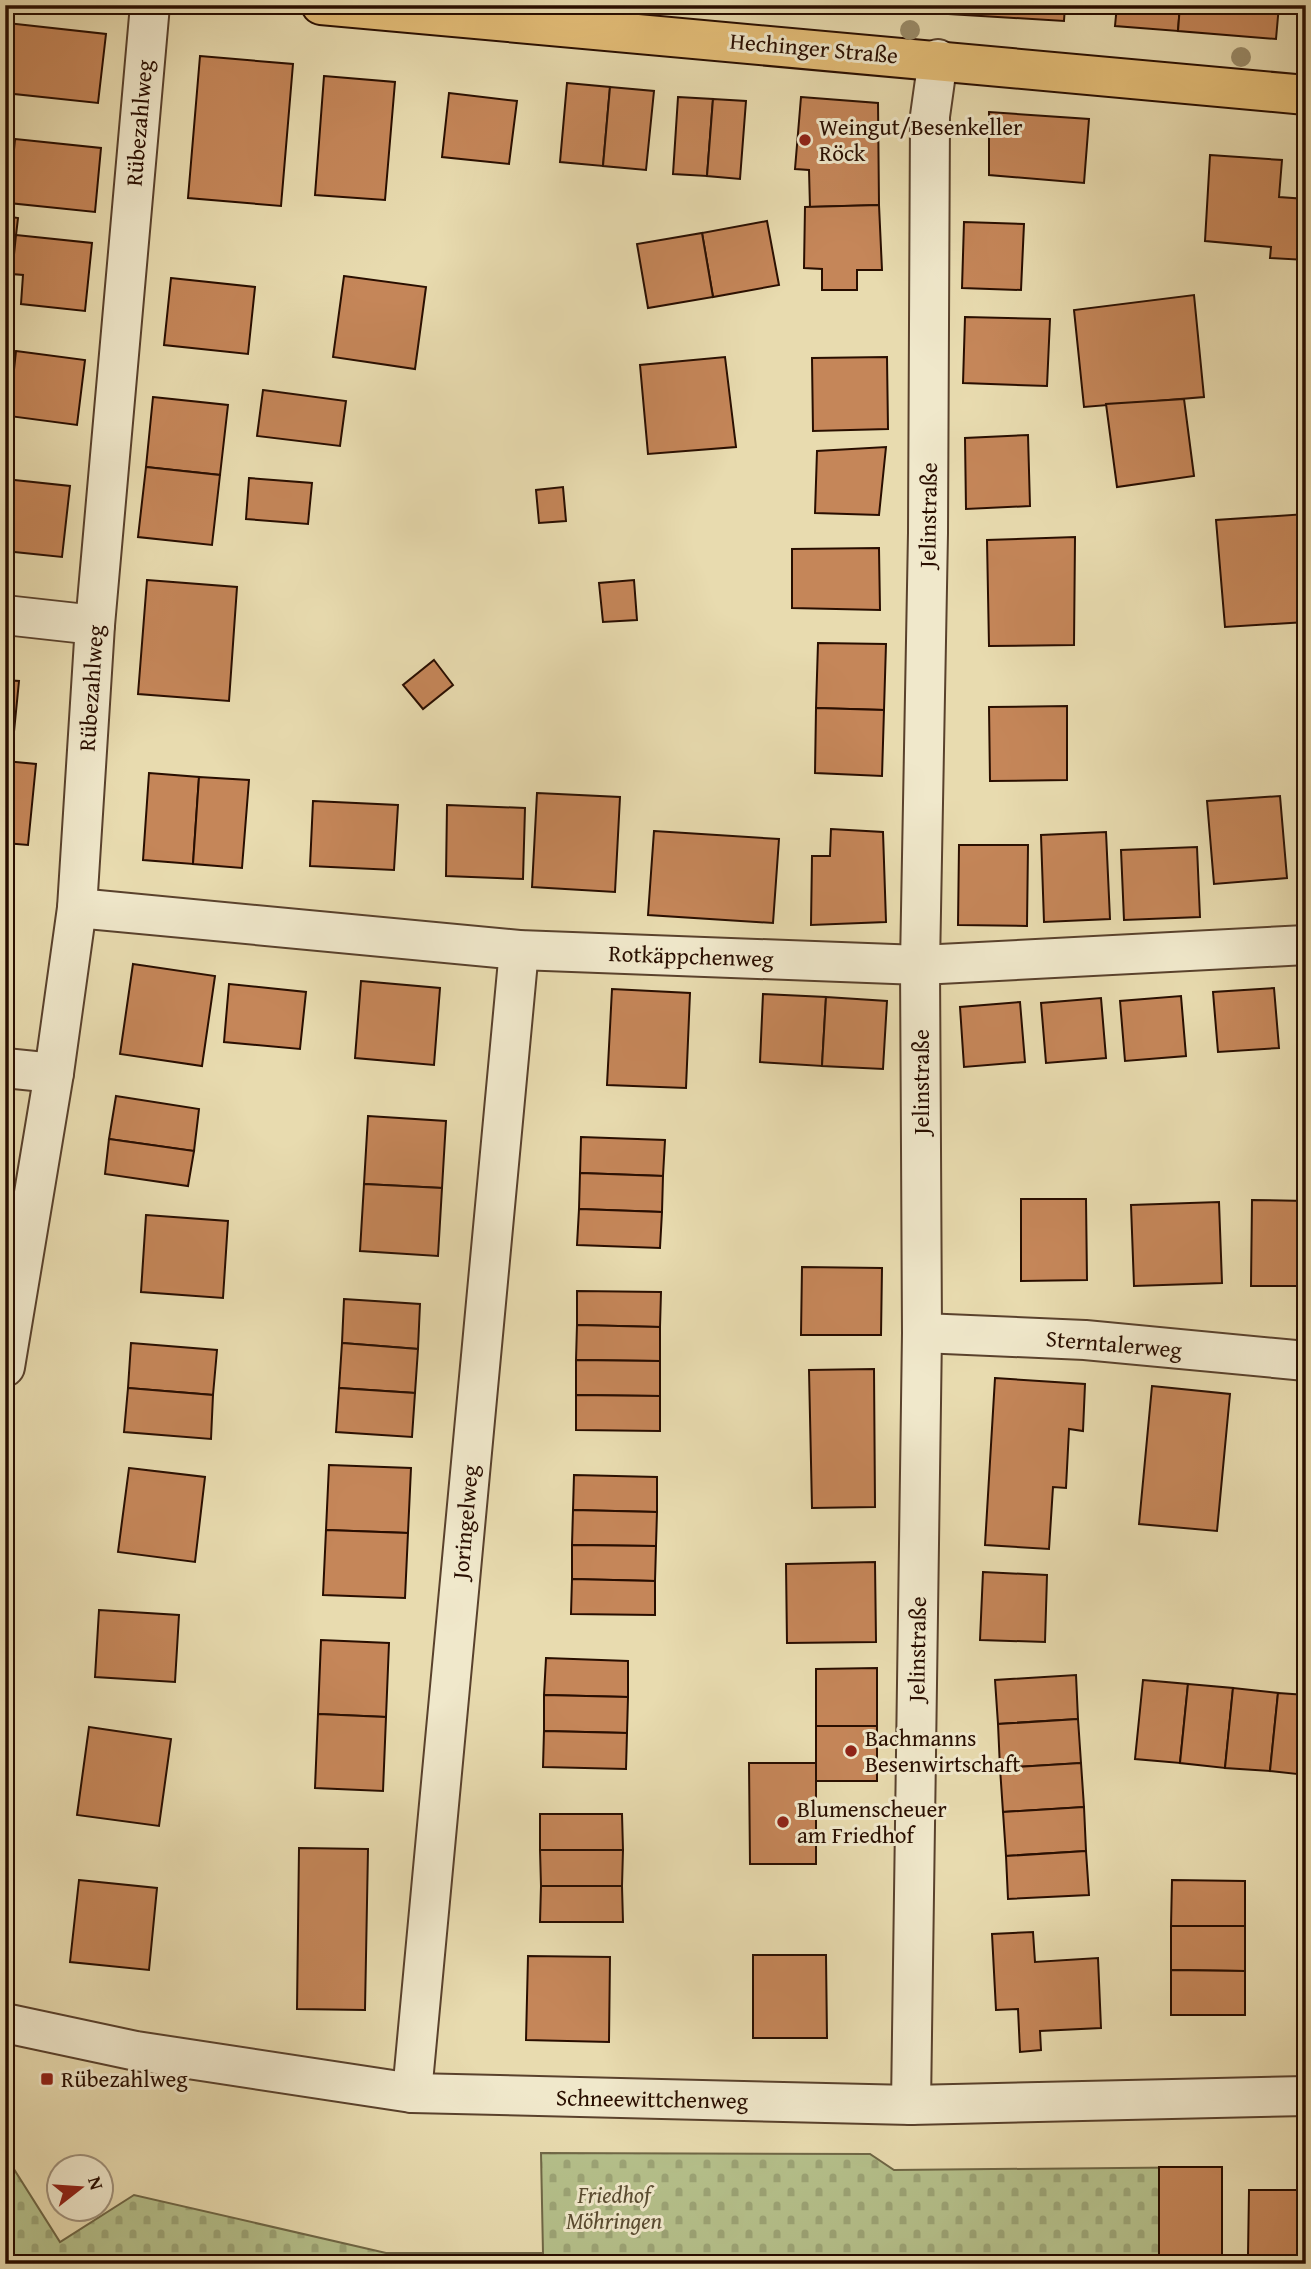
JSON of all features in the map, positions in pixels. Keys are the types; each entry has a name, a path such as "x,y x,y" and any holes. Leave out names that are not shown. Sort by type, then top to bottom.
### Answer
{"main road":[{"name":"Hechinger Straße","path":"321,5 938,59 1306,95"}],"street":[{"name":"Rübezahlweg","path":"5,1367 54,1073 78,908 95,625 150,5"},
{"name":"Jelinstraße","path":"911,2105 922,1333 920,965 928,533 930,116 938,59"},
{"path":"5,615 95,625"},
{"name":"Rotkäppchenweg","path":"78,908 519,950 920,965 1306,945"},
{"name":"Joringelweg","path":"412,2094 519,950"},
{"path":"5,1068 54,1073"},
{"name":"Sterntalerweg","path":"922,1333 1085,1340 1306,1361"},
{"name":"Schneewittchenweg","path":"5,2023 136,2051 412,2094 911,2105 1306,2096"}],"green space":[{"name":"Friedhof Möhringen","path":"541,2153 870,2154 894,2170 1222,2167 1222,2264 5,2264 5,2155 46,2220 46,2224 60,2242 88,2224 116,2224 116,2206 134,2195 386,2253 543,2253"}],"building":[{"path":"949,5 1065,5 1064,21 949,14"},
{"path":"1117,5 1180,5 1178,31 1115,26"},
{"path":"1180,5 1279,5 1276,39 1178,31"},
{"path":"7,23 106,34 98,103 5,93"},
{"path":"200,56 293,64 281,206 188,198"},
{"path":"324,76 395,82 385,200 315,195"},
{"path":"567,83 610,87 603,166 560,162"},
{"path":"610,87 654,91 646,170 603,166"},
{"path":"449,93 517,101 509,164 442,157"},
{"path":"678,97 713,99 707,176 673,174"},
{"path":"801,97 878,103 879,205 810,207 809,170 795,169"},
{"path":"713,99 746,101 740,179 707,176"},
{"path":"989,112 1089,119 1084,183 989,175"},
{"path":"15,139 101,148 95,212 9,203"},
{"path":"1210,155 1282,160 1279,197 1306,199 1306,260 1270,258 1271,247 1205,241"},
{"path":"879,205 882,270 857,270 857,290 822,290 822,269 804,268 805,207"},
{"path":"5,216 18,218 13,261 5,260"},
{"path":"767,221 779,285 713,297 702,233"},
{"path":"964,222 1024,224 1021,290 962,288"},
{"path":"702,233 713,297 648,308 637,244"},
{"path":"16,235 92,243 85,311 21,304 23,275 12,274"},
{"path":"344,276 426,287 415,369 333,357"},
{"path":"171,278 255,287 248,354 164,345"},
{"path":"1194,295 1204,397 1084,407 1074,310"},
{"path":"965,317 1050,319 1047,386 963,383"},
{"path":"16,351 85,360 77,425 9,416"},
{"path":"725,357 736,447 648,454 640,365"},
{"path":"887,357 888,429 813,431 812,358"},
{"path":"263,390 346,401 340,446 257,436"},
{"path":"153,397 228,405 220,475 146,467"},
{"path":"1184,399 1194,476 1117,487 1106,404"},
{"path":"1028,435 1030,506 966,509 965,438"},
{"path":"886,447 879,515 815,513 817,451"},
{"path":"146,467 220,475 212,545 138,537"},
{"path":"249,478 312,483 308,524 246,519"},
{"path":"5,479 70,486 62,557 5,551"},
{"path":"563,487 566,521 539,523 536,490"},
{"path":"1306,514 1306,622 1225,627 1216,520"},
{"path":"1075,537 1074,645 989,646 987,540"},
{"path":"879,548 880,610 792,608 792,549"},
{"path":"147,580 237,587 229,701 138,694"},
{"path":"634,580 637,620 603,622 599,583"},
{"path":"818,643 886,644 884,710 816,708"},
{"path":"434,660 453,685 423,709 403,685"},
{"path":"5,680 19,681 11,762 5,761"},
{"path":"1067,706 1067,780 990,781 989,707"},
{"path":"816,708 884,710 882,776 815,773"},
{"path":"5,761 36,764 28,845 5,843"},
{"path":"149,773 199,777 193,864 143,860"},
{"path":"199,777 249,780 242,868 193,864"},
{"path":"537,793 620,797 615,892 532,887"},
{"path":"1280,796 1287,878 1214,884 1207,801"},
{"path":"313,801 398,805 394,870 310,866"},
{"path":"447,805 525,808 523,879 446,876"},
{"path":"831,829 883,832 886,922 811,925 812,856 830,856"},
{"path":"654,831 779,839 773,923 648,915"},
{"path":"1106,832 1110,919 1044,922 1041,835"},
{"path":"959,845 1028,845 1027,926 958,925"},
{"path":"1197,847 1200,917 1124,920 1121,850"},
{"path":"5,891 13,892 5,962"},
{"path":"133,964 215,976 202,1066 120,1054"},
{"path":"361,981 440,988 434,1065 355,1058"},
{"path":"229,984 306,992 300,1049 224,1042"},
{"path":"1274,988 1279,1048 1218,1052 1213,992"},
{"path":"612,989 690,993 686,1088 607,1085"},
{"path":"763,994 826,997 822,1066 760,1062"},
{"path":"1181,996 1186,1056 1125,1061 1120,1001"},
{"path":"826,997 887,1001 883,1069 822,1066"},
{"path":"1101,998 1106,1058 1046,1063 1041,1003"},
{"path":"1020,1002 1025,1062 964,1067 960,1007"},
{"path":"116,1096 199,1109 194,1151 109,1139"},
{"path":"368,1116 446,1121 442,1188 364,1184"},
{"path":"581,1137 665,1140 663,1176 580,1173"},
{"path":"109,1139 194,1151 188,1186 105,1174"},
{"path":"580,1173 663,1176 662,1212 579,1209"},
{"path":"364,1184 442,1188 438,1256 360,1251"},
{"path":"1021,1199 1086,1199 1087,1280 1021,1281"},
{"path":"1252,1200 1306,1201 1306,1286 1251,1286"},
{"path":"1219,1202 1222,1283 1134,1286 1131,1205"},
{"path":"579,1209 662,1212 660,1248 577,1245"},
{"path":"146,1215 228,1221 223,1298 141,1292"},
{"path":"802,1267 882,1268 881,1335 801,1335"},
{"path":"577,1291 661,1292 660,1327 577,1325"},
{"path":"344,1299 420,1304 418,1349 342,1343"},
{"path":"577,1325 660,1327 660,1361 576,1360"},
{"path":"131,1343 217,1350 213,1395 128,1388"},
{"path":"342,1343 418,1349 415,1393 339,1388"},
{"path":"576,1360 660,1361 660,1396 576,1395"},
{"path":"874,1369 875,1507 812,1508 809,1370"},
{"path":"995,1378 1085,1384 1083,1431 1069,1429 1066,1488 1053,1487 1049,1549 985,1545"},
{"path":"1152,1386 1230,1394 1217,1531 1139,1524"},
{"path":"128,1388 213,1395 211,1439 124,1432"},
{"path":"339,1388 415,1393 412,1437 336,1432"},
{"path":"576,1395 660,1396 660,1431 576,1430"},
{"path":"329,1465 411,1468 408,1533 326,1530"},
{"path":"129,1468 205,1477 195,1562 118,1552"},
{"path":"574,1475 657,1477 657,1512 573,1510"},
{"path":"573,1510 657,1512 656,1546 572,1545"},
{"path":"326,1530 408,1533 405,1598 323,1595"},
{"path":"572,1545 656,1546 655,1581 572,1579"},
{"path":"875,1562 876,1642 787,1643 786,1564"},
{"path":"983,1572 1047,1575 1045,1642 980,1640"},
{"path":"572,1579 655,1581 655,1615 571,1614"},
{"path":"99,1610 179,1615 175,1682 95,1677"},
{"path":"321,1640 389,1643 386,1717 318,1714"},
{"path":"546,1658 628,1661 628,1697 544,1695"},
{"path":"877,1668 877,1726 816,1726 816,1669"},
{"path":"1076,1675 1078,1719 998,1724 995,1680"},
{"path":"1143,1680 1188,1684 1180,1763 1135,1759"},
{"path":"1188,1684 1233,1688 1225,1768 1180,1763"},
{"path":"1233,1688 1278,1693 1270,1771 1225,1768"},
{"path":"1278,1693 1306,1695 1306,1775 1270,1771"},
{"path":"544,1695 628,1697 627,1733 544,1731"},
{"path":"318,1714 386,1717 383,1791 315,1788"},
{"path":"1078,1719 1081,1763 1000,1768 998,1724"},
{"path":"816,1726 877,1726 877,1781 816,1781"},
{"path":"89,1727 171,1739 159,1826 77,1815"},
{"path":"544,1731 627,1733 626,1769 543,1767"},
{"name":"Blumenscheuer am Friedhof","path":"749,1763 816,1763 816,1864 750,1864"},
{"path":"1081,1763 1084,1807 1003,1812 1000,1768"},
{"path":"1084,1807 1086,1851 1006,1856 1003,1812"},
{"path":"540,1814 622,1814 623,1850 540,1850"},
{"path":"299,1848 368,1849 365,2010 297,2009"},
{"path":"540,1850 623,1850 622,1886 541,1886"},
{"path":"1086,1851 1089,1895 1008,1899 1006,1856"},
{"path":"79,1880 157,1888 149,1970 70,1962"},
{"path":"1172,1880 1245,1881 1245,1926 1171,1926"},
{"path":"541,1886 622,1886 623,1922 540,1922"},
{"path":"1171,1926 1245,1926 1245,1971 1171,1970"},
{"path":"1033,1932 1035,1962 1098,1958 1101,2028 1040,2031 1041,2050 1020,2052 1018,2009 996,2010 992,1934"},
{"path":"753,1955 826,1955 827,2038 753,2038"},
{"path":"528,1956 610,1957 609,2042 526,2040"},
{"path":"1171,1970 1245,1971 1245,2015 1171,2015"},
{"path":"1159,2167 1222,2167 1222,2264 1159,2264"},
{"path":"1249,2190 1306,2190 1306,2255 1248,2255"}],"place":[{"name":"Weingut/Besenkeller Röck","path":"805,140"},
{"name":"Bachmanns Besenwirtschaft","path":"851,1751"},
{"name":"Blumenscheuer am Friedhof","path":"783,1822"},
{"name":"Rübezahlweg","path":"47,2079"}]}
